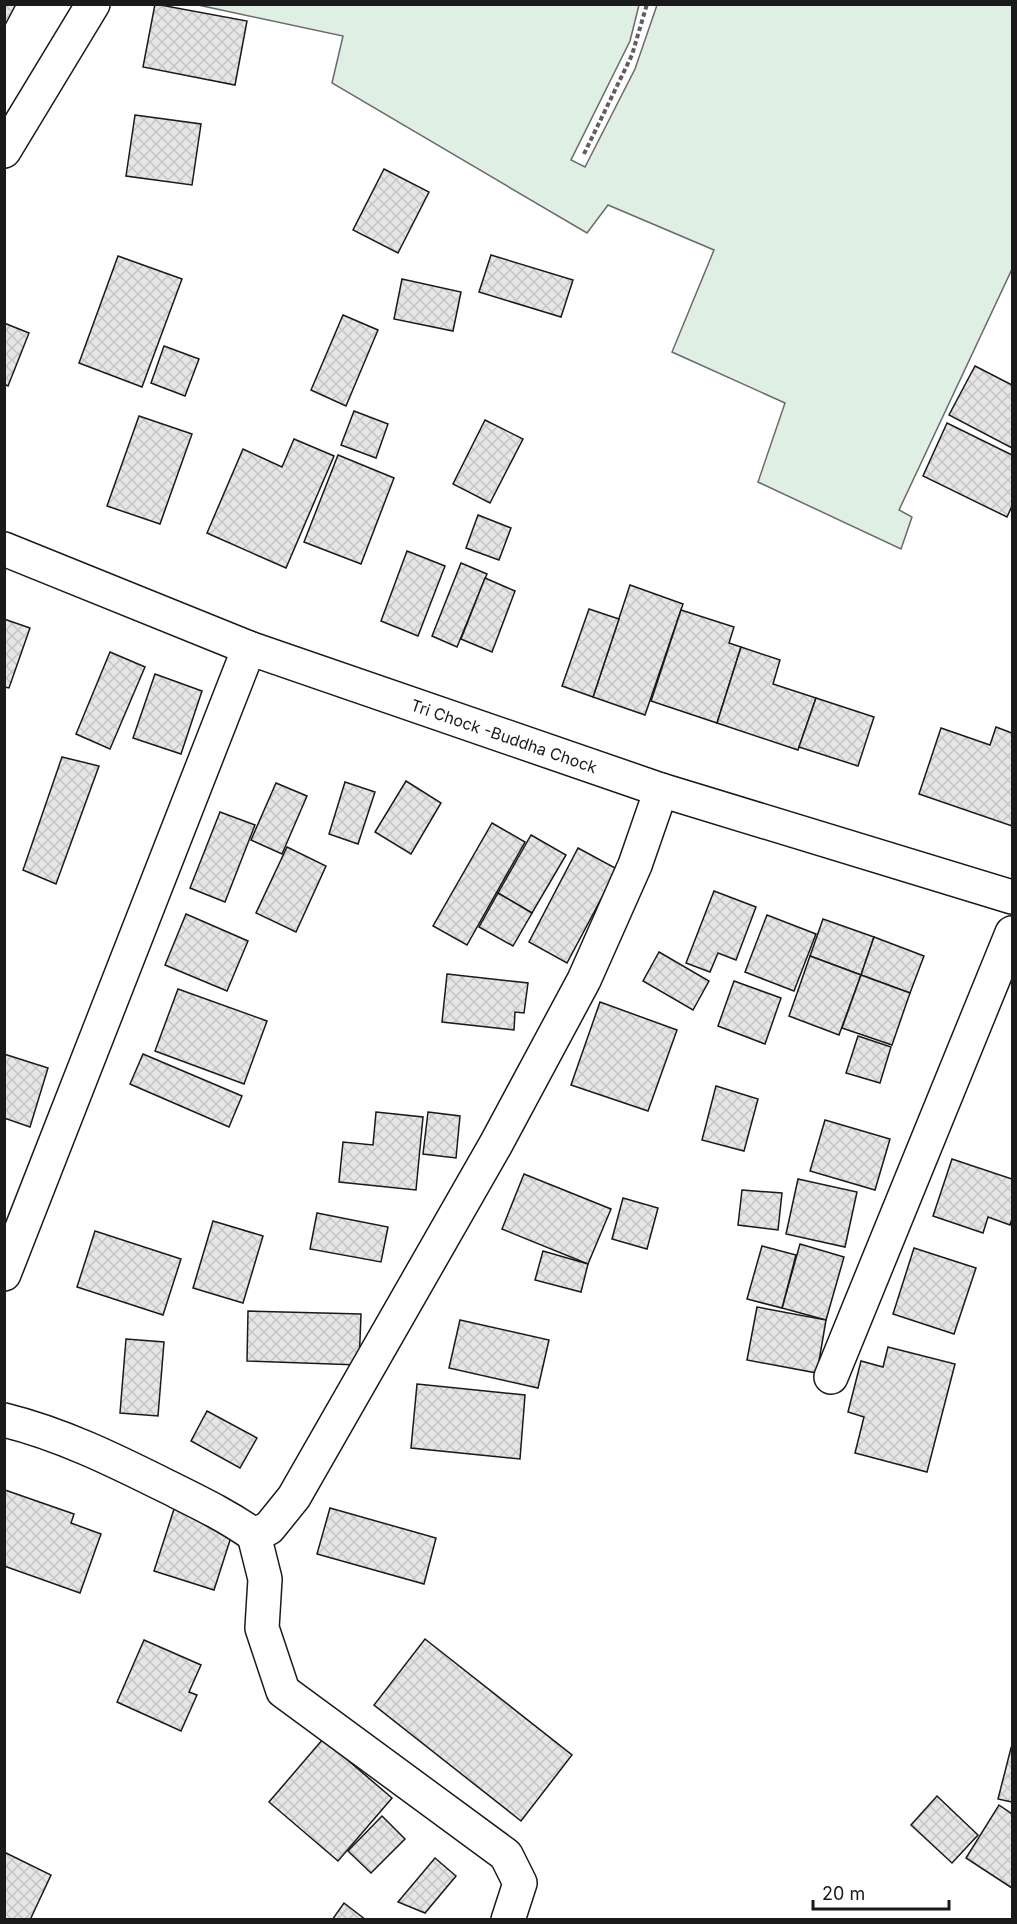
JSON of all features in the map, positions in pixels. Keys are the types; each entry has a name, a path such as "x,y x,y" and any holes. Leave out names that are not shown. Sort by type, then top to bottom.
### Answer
{"street":[{"path":"4,151 93,4"},
{"name":"Tri Chock -Buddha Chock","path":"4,549 249,648 661,790 1012,897"},
{"path":"4,1274 249,648"},
{"path":"254,1535 269,1528 294,1497 496,1144 584,980 634,866 661,790"},
{"path":"831,1377 1012,933"},
{"path":"4,1420 38,1428 113,1459 230,1518 254,1535 265,1579 262,1628 283,1691 507,1855 520,1883 508,1920"}],"path":[{"path":"584,154 632,55 647,4"}],"green space":[{"path":"198,5 639,5 630,41 571,160 585,167 635,69 657,5 1012,5 1012,269 899,510 912,517 901,549 758,482 785,403 672,352 714,250 608,205 587,233 332,83 343,36"}],"building":[{"path":"4,4 16,4 4,27"},
{"path":"155,4 247,21 235,85 143,67"},
{"path":"135,115 201,124 192,185 126,176"},
{"path":"384,169 429,192 398,253 353,230"},
{"path":"491,255 573,280 561,317 479,292"},
{"path":"118,256 182,279 142,387 79,363"},
{"path":"402,279 461,292 453,331 394,319"},
{"path":"343,315 378,330 346,406 311,390"},
{"path":"4,323 29,333 8,386 4,384"},
{"path":"164,346 199,359 185,396 151,383"},
{"path":"975,366 1012,385 1012,448 949,415"},
{"path":"354,411 388,424 376,458 341,445"},
{"path":"139,416 192,434 160,524 107,506"},
{"path":"485,420 523,439 490,503 453,484"},
{"path":"947,423 1012,455 1012,506 1007,517 923,476"},
{"path":"294,439 334,456 286,568 207,533 243,449 282,467"},
{"path":"338,455 394,478 361,564 304,542"},
{"path":"478,515 511,528 499,560 466,548"},
{"path":"407,551 445,566 418,636 381,621"},
{"path":"461,563 487,574 457,647 432,636"},
{"path":"485,578 515,591 492,652 461,639"},
{"path":"630,585 683,604 645,715 593,697"},
{"path":"589,609 619,619 593,697 562,686"},
{"path":"681,610 734,627 729,643 741,647 717,723 651,701"},
{"path":"4,619 30,628 9,688 4,687"},
{"path":"741,647 780,660 773,684 816,698 798,750 717,723"},
{"path":"110,652 145,667 110,749 76,734"},
{"path":"155,674 202,691 181,754 133,738"},
{"path":"816,698 874,717 858,766 799,747"},
{"path":"996,727 1012,733 1012,826 919,794 941,728 990,745"},
{"path":"62,757 99,766 56,884 23,870"},
{"path":"406,781 441,803 411,854 375,832"},
{"path":"345,782 375,792 358,844 329,834"},
{"path":"276,783 307,796 282,854 251,840"},
{"path":"220,812 255,825 225,902 190,888"},
{"path":"492,823 525,842 467,945 433,926"},
{"path":"531,835 566,855 532,913 498,893"},
{"path":"287,847 326,866 296,932 256,913"},
{"path":"578,848 617,869 567,963 529,942"},
{"path":"714,891 756,907 736,960 718,953 710,972 686,963"},
{"path":"498,893 532,913 513,946 479,927"},
{"path":"186,914 248,941 227,991 165,965"},
{"path":"767,915 816,934 794,991 745,972"},
{"path":"823,919 874,937 861,975 810,956"},
{"path":"874,937 924,956 910,993 861,975"},
{"path":"659,952 709,981 693,1010 643,981"},
{"path":"810,956 861,975 839,1035 789,1016"},
{"path":"447,974 528,983 524,1013 515,1012 514,1030 442,1022"},
{"path":"861,975 910,993 892,1045 842,1028"},
{"path":"734,981 781,998 765,1044 718,1026"},
{"path":"178,989 267,1021 244,1084 155,1051"},
{"path":"600,1002 677,1030 648,1111 571,1085"},
{"path":"858,1036 891,1047 880,1083 846,1073"},
{"path":"4,1054 48,1068 30,1127 4,1118"},
{"path":"143,1054 242,1096 229,1127 130,1084"},
{"path":"716,1086 758,1099 744,1151 702,1140"},
{"path":"376,1112 423,1117 416,1190 339,1182 343,1142 373,1145"},
{"path":"428,1112 460,1116 456,1158 423,1154"},
{"path":"825,1120 890,1139 875,1190 810,1171"},
{"path":"952,1159 1012,1179 1010,1225 988,1217 983,1233 933,1216"},
{"path":"524,1174 611,1209 588,1264 502,1229"},
{"path":"798,1179 857,1192 845,1247 786,1234"},
{"path":"742,1190 782,1193 778,1230 738,1225"},
{"path":"623,1198 658,1208 647,1249 612,1239"},
{"path":"317,1213 388,1227 381,1262 310,1249"},
{"path":"213,1221 263,1236 243,1303 193,1288"},
{"path":"95,1231 181,1259 163,1315 77,1287"},
{"path":"800,1244 844,1257 826,1320 782,1308"},
{"path":"762,1246 796,1255 782,1308 747,1299"},
{"path":"914,1248 976,1268 954,1334 893,1314"},
{"path":"543,1251 588,1264 581,1292 535,1280"},
{"path":"757,1307 826,1320 817,1373 747,1360"},
{"path":"248,1311 361,1314 359,1365 247,1361"},
{"path":"460,1320 549,1340 538,1388 449,1368"},
{"path":"126,1339 164,1342 158,1416 120,1413"},
{"path":"888,1347 955,1364 927,1472 855,1453 864,1417 848,1412 861,1361 883,1367"},
{"path":"417,1384 525,1395 520,1459 411,1448"},
{"path":"207,1411 257,1438 240,1468 191,1441"},
{"path":"5,1490 74,1514 71,1523 101,1534 80,1593 4,1566"},
{"path":"175,1506 208,1516 205,1525 232,1534 214,1590 154,1571"},
{"path":"330,1508 436,1538 424,1584 317,1554"},
{"path":"425,1639 572,1755 521,1821 374,1705"},
{"path":"144,1640 201,1665 189,1692 197,1695 181,1731 117,1702"},
{"path":"323,1739 392,1798 338,1861 269,1802"},
{"path":"1012,1749 1012,1802 998,1799"},
{"path":"937,1796 978,1835 952,1863 911,1825"},
{"path":"999,1805 1012,1814 1012,1888 966,1858"},
{"path":"382,1816 405,1839 371,1873 348,1851"},
{"path":"4,1852 51,1875 30,1920 4,1920"},
{"path":"435,1858 456,1876 425,1913 398,1902"},
{"path":"344,1903 366,1920 332,1920"}]}
